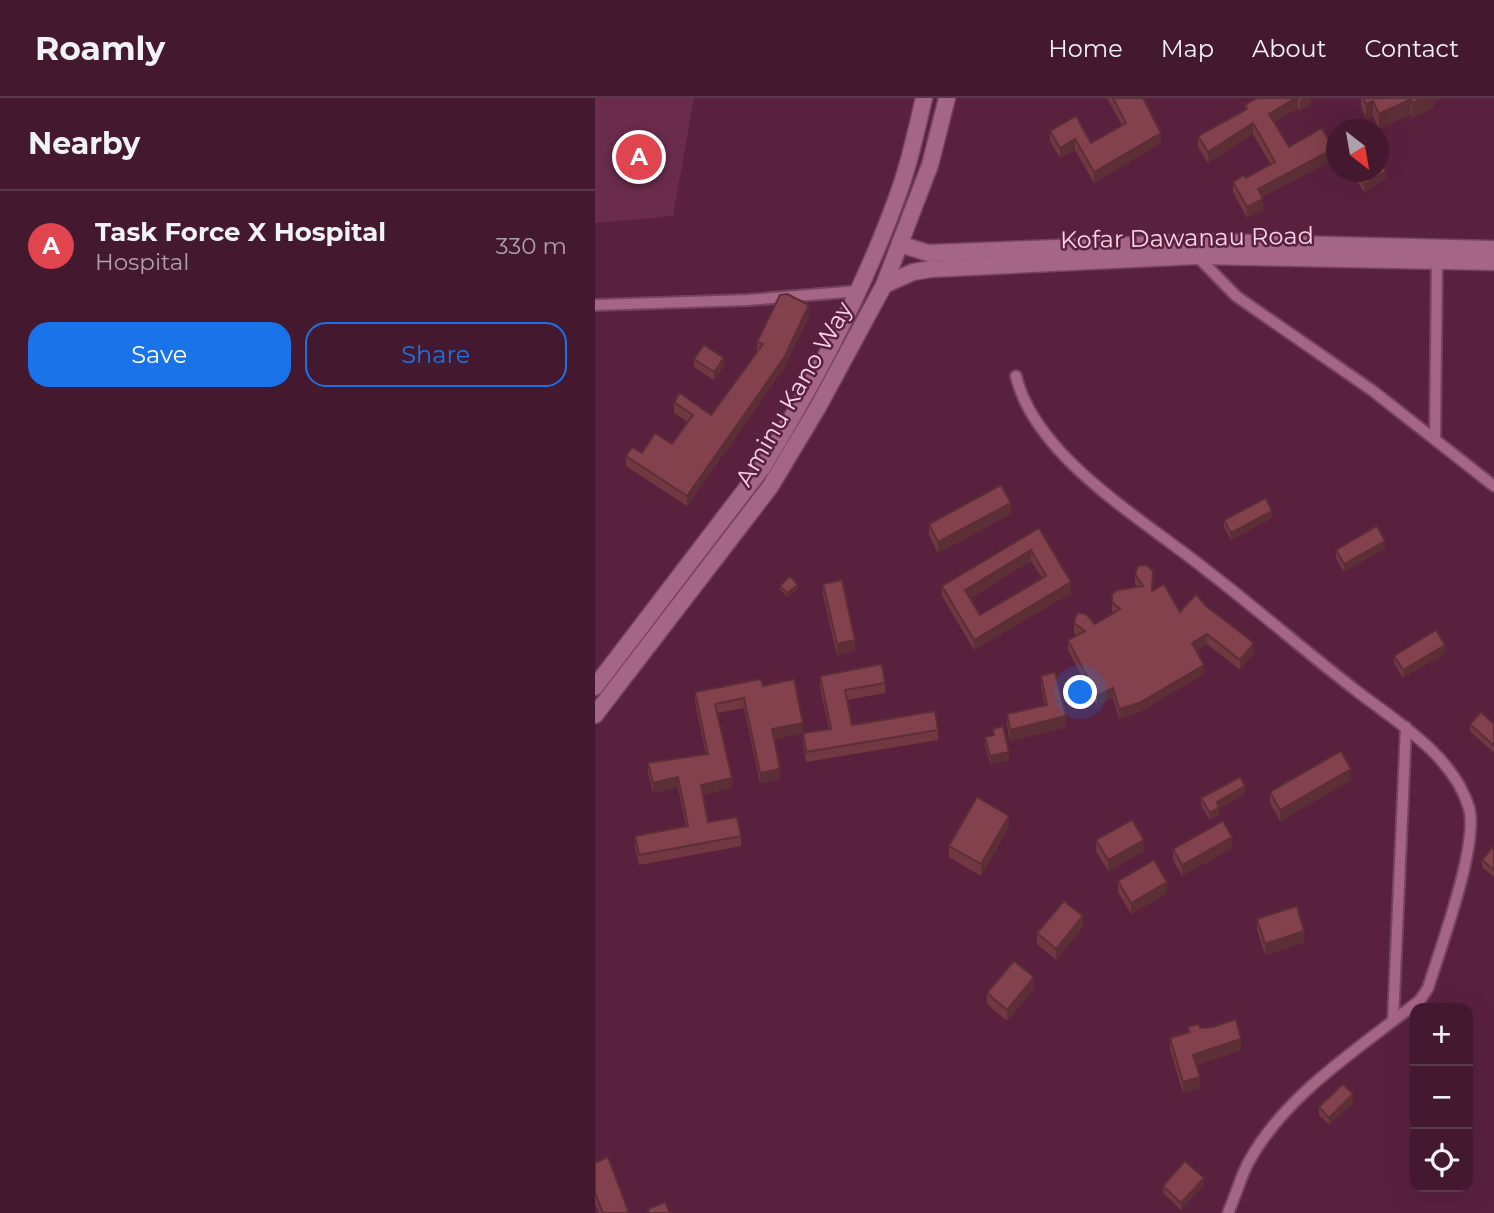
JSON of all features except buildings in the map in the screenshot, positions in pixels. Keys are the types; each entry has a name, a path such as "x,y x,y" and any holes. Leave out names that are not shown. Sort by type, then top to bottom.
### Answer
{"main road":[{"name":"Aminu Kano Way","path":"595,687 762,468 858,291 901,187 924,98"},
{"name":"Aminu Kano Way","path":"595,715 770,486 818,407 884,285 930,165 947,98"},
{"name":"Kofar Dawanau Road","path":"900,244 928,253 1214,242 1494,249"},
{"name":"Kofar Dawanau Road","path":"884,285 913,272 931,269 1197,256 1494,261"},
{"path":"608,671 621,681"}],"street":[{"path":"1197,256 1236,296 1435,439 1494,486"},
{"path":"1435,439 1437,260"},
{"path":"595,305 748,300 858,291"},
{"path":"1016,376 1023,399 1041,426 1087,480 1406,727 1434,752 1462,792 1470,818 1467,849 1428,988 1420,1000 1309,1088 1271,1129 1248,1163 1228,1213"},
{"path":"1393,1021 1406,727"}],"shaded area":[{"path":"595,98 694,98 673,216 595,223"}],"place":[{"name":"Task Force X Hospital","path":"639,157"}]}
